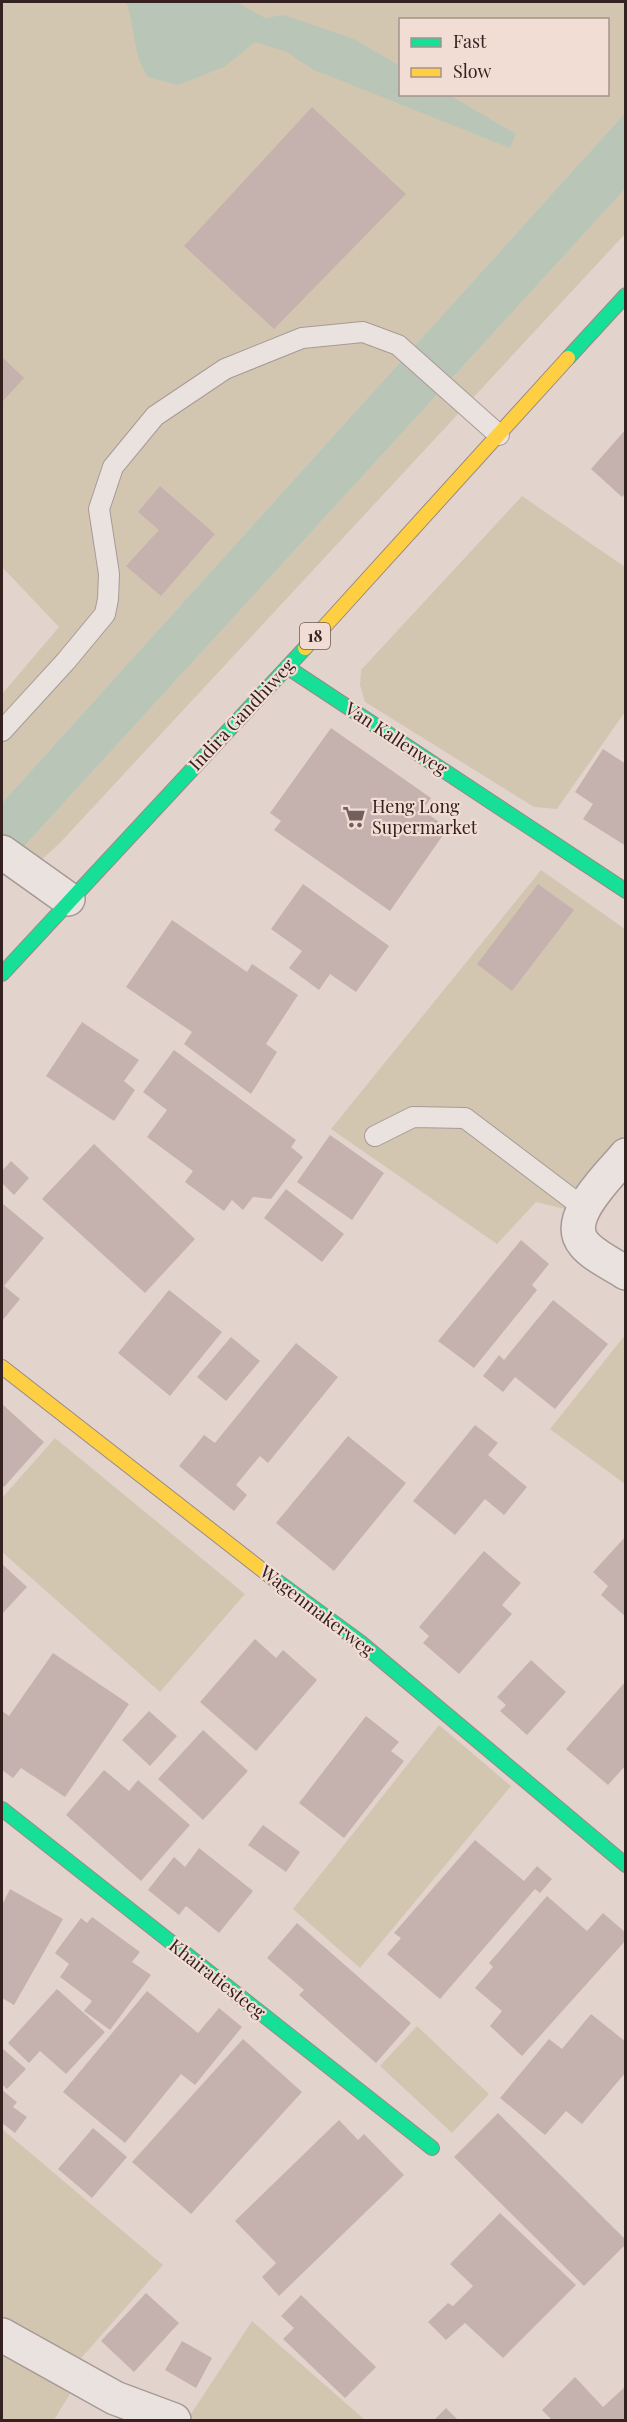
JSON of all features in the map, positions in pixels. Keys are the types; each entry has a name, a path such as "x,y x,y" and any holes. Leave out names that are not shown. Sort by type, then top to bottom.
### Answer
{"street":[{"name":"Indira Gandhiweg","path":"2,974 68,899 287,667 626,295"},
{"name":"Van Kallenweg","path":"287,667 626,891"},
{"path":"9,858 68,899"},
{"path":"626,1155 584,1208 577,1225 582,1242 626,1273"},
{"name":"Wagenmakerweg","path":"2,1367 291,1592 360,1642 576,1820 626,1865"},
{"name":"Khairatiesteeg","path":"2,1809 432,2148"},
{"path":"2,2335 115,2398 174,2421"}],"lane":[{"path":"2,731 105,614 109,574 99,509 113,466 155,416 225,369 302,338 363,332 398,345 499,435"},
{"path":"375,1136 413,1117 465,1118 584,1208"}],"shaded area":[{"path":"2,2 625,2 625,113 2,803 2,694 59,627 2,567"},
{"path":"126,2 236,2 265,18 284,15 354,39 399,65 399,96 451,96 516,134 510,148 312,69 287,52 255,42 224,67 178,85 148,77 139,60"},
{"path":"625,113 625,189 18,853 2,836 2,803"},
{"path":"625,189 625,234 59,844 32,868 18,853"},
{"path":"522,496 625,567 625,712 557,809 534,807 365,702 360,685 361,670"},
{"path":"541,870 625,929 625,1134 565,1209 536,1202 497,1244 331,1129"},
{"path":"625,1335 625,1484 550,1429"},
{"path":"55,1438 245,1594 160,1692 2,1552 2,1498"},
{"path":"439,1725 511,1786 360,1968 293,1909"},
{"path":"417,2026 489,2094 452,2133 380,2066"},
{"path":"2,2129 163,2265 76,2364 2,2320"},
{"path":"252,2321 365,2420 195,2420 189,2417"},
{"path":"2,2349 73,2389 54,2420 2,2420"}],"building":[{"path":"312,107 406,194 274,329 184,246"},
{"path":"2,357 24,378 2,402"},
{"path":"626,429 626,493 622,497 591,469"},
{"path":"160,486 215,534 161,596 126,566 159,530 138,512"},
{"name":"Heng Long Supermarket","path":"331,728 431,798 422,810 448,828 390,911 274,830 281,821 270,813"},
{"path":"603,749 626,764 626,846 583,819 593,804 575,792"},
{"path":"303,884 389,946 356,992 330,974 319,990 289,968 302,951 271,929"},
{"path":"538,884 574,910 512,991 477,964"},
{"path":"172,920 247,972 252,964 298,995 266,1044 277,1052 251,1094 184,1044 192,1032 126,987"},
{"path":"82,1022 139,1060 124,1081 135,1090 114,1121 46,1076"},
{"path":"174,1050 296,1140 291,1147 303,1157 271,1199 253,1197 243,1210 232,1200 224,1211 185,1182 193,1171 147,1137 167,1110 143,1092"},
{"path":"330,1135 384,1173 352,1220 297,1182"},
{"path":"94,1144 195,1239 145,1293 42,1199"},
{"path":"11,1161 29,1178 14,1195 2,1183 2,1171"},
{"path":"286,1189 344,1234 322,1262 264,1218"},
{"path":"2,1203 44,1238 4,1286 20,1299 2,1321"},
{"path":"521,1240 549,1264 532,1285 537,1290 474,1368 438,1341"},
{"path":"169,1290 222,1332 170,1396 118,1353"},
{"path":"553,1300 608,1344 555,1409 515,1377 503,1392 483,1376 499,1355 504,1360"},
{"path":"231,1337 260,1361 226,1401 197,1377"},
{"path":"296,1343 338,1377 268,1463 260,1456 236,1485 247,1495 234,1511 179,1466 204,1435 215,1443"},
{"path":"2,1404 44,1442 4,1487 2,1485"},
{"path":"475,1425 498,1443 488,1455 527,1487 504,1515 485,1499 455,1535 413,1501"},
{"path":"348,1436 406,1483 334,1571 276,1523"},
{"path":"626,1536 626,1617 601,1595 608,1586 593,1572"},
{"path":"484,1551 521,1583 502,1605 512,1614 459,1674 423,1643 429,1636 419,1627"},
{"path":"2,1564 27,1587 2,1614"},
{"path":"255,1639 276,1658 283,1650 317,1680 256,1751 200,1702"},
{"path":"53,1653 129,1704 65,1797 21,1768 13,1778 2,1770 2,1711 9,1716"},
{"path":"531,1660 566,1692 527,1735 500,1711 506,1705 497,1697"},
{"path":"626,1681 626,1765 608,1785 566,1749"},
{"path":"149,1711 177,1736 150,1766 122,1740"},
{"path":"366,1716 399,1742 391,1751 404,1761 344,1838 299,1803"},
{"path":"203,1730 248,1771 203,1820 158,1779"},
{"path":"104,1770 129,1791 138,1780 190,1825 141,1881 66,1815"},
{"path":"263,1825 300,1852 286,1872 248,1845"},
{"path":"475,1840 524,1881 537,1866 552,1879 540,1893 535,1889 440,1999 387,1954 401,1938 394,1933"},
{"path":"199,1848 253,1891 219,1933 186,1906 179,1915 148,1890 174,1857 185,1867"},
{"path":"10,1889 63,1919 14,2005 2,1998 2,1905"},
{"path":"547,1896 587,1931 603,1913 626,1933 626,1940 522,2056 490,2026 502,2011 475,1988 493,1967 489,1963"},
{"path":"92,1917 140,1952 132,1962 151,1975 110,2030 84,2011 92,2001 60,1977 69,1964 55,1953 81,1918 87,1923"},
{"path":"297,1923 411,2023 376,2063 299,1995 304,1990 267,1958"},
{"path":"57,1989 105,2032 66,2074 40,2051 29,2063 8,2043"},
{"path":"147,1991 198,2033 219,2008 242,2027 195,2085 181,2074 125,2143 63,2092"},
{"path":"591,2014 626,2042 626,2072 582,2124 566,2111 545,2135 500,2098 549,2039 562,2049"},
{"path":"243,2039 302,2092 191,2214 132,2162"},
{"path":"2,2048 26,2069 7,2089 2,2084"},
{"path":"2,2090 17,2102 13,2107 27,2117 15,2133 2,2123"},
{"path":"498,2113 626,2240 626,2244 584,2286 454,2157"},
{"path":"339,2120 358,2140 364,2134 404,2175 279,2296 262,2277 276,2263 235,2221"},
{"path":"93,2128 127,2157 92,2198 58,2169"},
{"path":"500,2213 576,2285 503,2358 465,2323 446,2340 428,2322 448,2303 453,2306 473,2286 450,2264"},
{"path":"146,2293 179,2323 134,2372 101,2341"},
{"path":"301,2295 376,2367 345,2398 283,2339 294,2328 281,2316"},
{"path":"182,2341 212,2358 196,2388 165,2370"},
{"path":"575,2377 603,2407 626,2386 626,2420 552,2420 542,2410"},
{"path":"446,2408 458,2420 434,2420"}],"traffic: fast":[{"path":"568,358 626,295"},
{"path":"2,974 305,648"},
{"path":"287,667 626,891"},
{"path":"270,1576 360,1642 626,1865"},
{"path":"2,1809 432,2148"}],"traffic: slow":[{"path":"305,648 568,358"},
{"path":"2,1367 270,1576"}],"place":[{"name":"Heng Long Supermarket","path":"354,817"}]}
